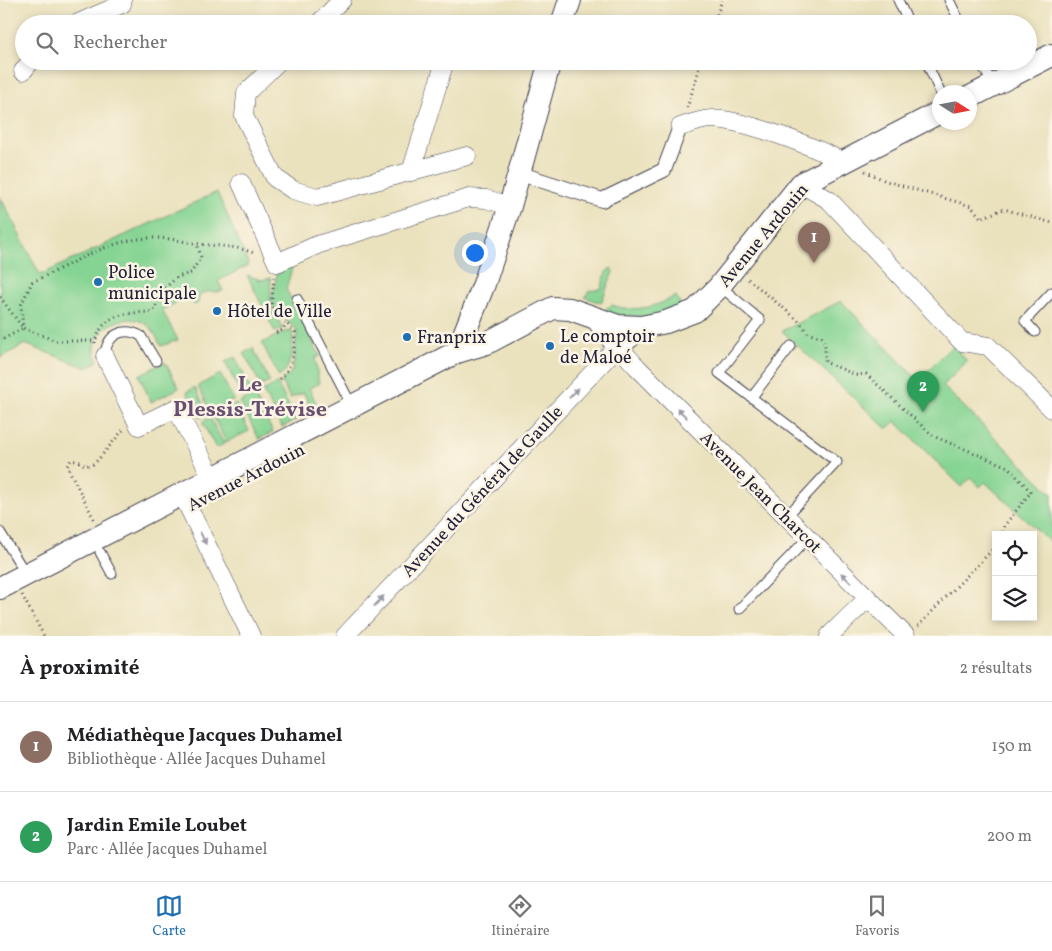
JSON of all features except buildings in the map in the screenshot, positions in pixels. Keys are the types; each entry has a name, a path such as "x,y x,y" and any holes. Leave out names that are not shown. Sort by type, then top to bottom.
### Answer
{"street":[{"path":"97,15 122,4 122,0"},
{"path":"327,15 342,0"},
{"path":"565,15 570,0"},
{"path":"1037,63 1052,55"},
{"path":"269,70 246,93 244,116 275,178 293,190 316,197 467,156"},
{"path":"412,172 442,70"},
{"path":"457,352 484,284 510,206 547,70"},
{"path":"977,94 1023,70"},
{"name":"Avenue Ardouin","path":"216,485 352,406 457,352 487,343 553,308 570,309 618,326 641,327 666,322 695,311 720,286 801,184 932,116"},
{"path":"518,173 602,200 664,170 680,127 712,118 736,122 826,152 843,162"},
{"path":"241,183 277,263 317,245 469,198 486,199 510,206"},
{"path":"801,184 829,200 962,342 988,346 1052,409"},
{"path":"484,284 487,343"},
{"path":"597,318 618,346"},
{"name":"Avenue Ardouin","path":"618,346 641,327"},
{"name":"Avenue Ardouin","path":"0,603 16,585 101,544 185,500 442,377 463,365 487,343"},
{"name":"Avenue Jean Charcot","path":"618,346 637,368 867,599 910,632"},
{"name":"Avenue du Général de Gaulle","path":"345,636 618,346"},
{"path":"100,352 139,426 176,408 216,485"},
{"path":"185,500 251,636"},
{"path":"830,636 867,599"}],"lane":[{"path":"898,0 905,15"},
{"path":"949,0 956,15"},
{"path":"930,70 937,85"},
{"path":"985,70 993,86"},
{"path":"720,286 760,320 719,373 837,462 786,518"},
{"path":"1035,332 1025,321 1052,292"},
{"path":"297,299 352,406"},
{"path":"100,352 117,333 126,331 141,336 156,362"},
{"path":"752,398 791,346"},
{"path":"0,532 16,585"},
{"path":"739,609 807,539"},
{"path":"101,544 112,574"}],"path":[{"path":"717,15 722,0"},
{"path":"680,127 699,70"},
{"path":"843,162 886,181 971,206 981,218 1004,209 1052,223"},
{"path":"23,328 21,305 32,282 58,270 82,255 120,242 151,238 238,247 277,263 271,293 271,307 295,332 294,357 289,370 280,379"},
{"path":"100,352 95,341 100,328 109,319 153,312 164,289 177,277 191,273 201,257 197,244"},
{"path":"734,268 798,320 809,334 822,337 825,344 825,362 856,376 866,374 933,436 1008,467 1031,492 1004,526 1003,531"},
{"path":"0,297 23,328 56,341 95,341"},
{"path":"275,334 283,330 286,322"},
{"path":"0,340 23,328"},
{"path":"101,544 67,466 70,460 81,462 85,466 93,464 113,444 134,414"},
{"path":"910,632 992,550"},
{"path":"16,585 44,636"}],"green space":[{"path":"217,192 249,265 218,281 223,291 201,294 198,303 194,305 189,296 162,310 178,340 161,346 153,331 146,324 130,319 113,323 100,333 95,349 98,361 87,368 25,344 0,358 0,196 40,275"},
{"path":"291,266 286,289 320,356 315,358 319,384 309,388 319,409 312,412 304,393 290,398 281,381 291,373 293,367 297,330 273,308 272,298 277,274"},
{"path":"611,268 613,272 601,303 585,297 589,291 601,289 606,272"},
{"path":"247,275 261,280 271,278 270,308 283,328 275,332"},
{"path":"676,296 682,308 659,318 603,314 612,305 629,309 645,308"},
{"path":"841,301 918,380 953,345 967,361 943,386 1052,494 1052,544 985,482 980,487 971,478 962,487 895,421 887,429 782,331"},
{"path":"292,331 291,356 287,368 279,377 262,343 284,332"},
{"path":"253,348 270,382 261,386 244,353"},
{"path":"235,357 252,391 242,396 225,362"},
{"path":"165,362 179,388 151,402 139,375"},
{"path":"220,374 234,400 211,412 198,386"},
{"path":"277,383 296,420 282,427 263,391"},
{"path":"195,387 208,414 200,418 187,392"},
{"path":"254,395 273,432 259,439 240,402"},
{"path":"236,404 249,431 226,442 213,416"},
{"path":"210,418 224,444 216,448 202,422"}],"place":[{"name":"Médiathèque Jacques Duhamel","path":"814,263"},
{"name":"Police municipale","path":"98,282"},
{"name":"Hôtel de Ville","path":"217,311"},
{"name":"Franprix","path":"407,337"},
{"name":"Le comptoir de Maloé","path":"550,346"},
{"name":"Jardin Emile Loubet","path":"923,412"}],"district":[{"name":"Le Plessis-Trévise","path":"250,396"}]}
